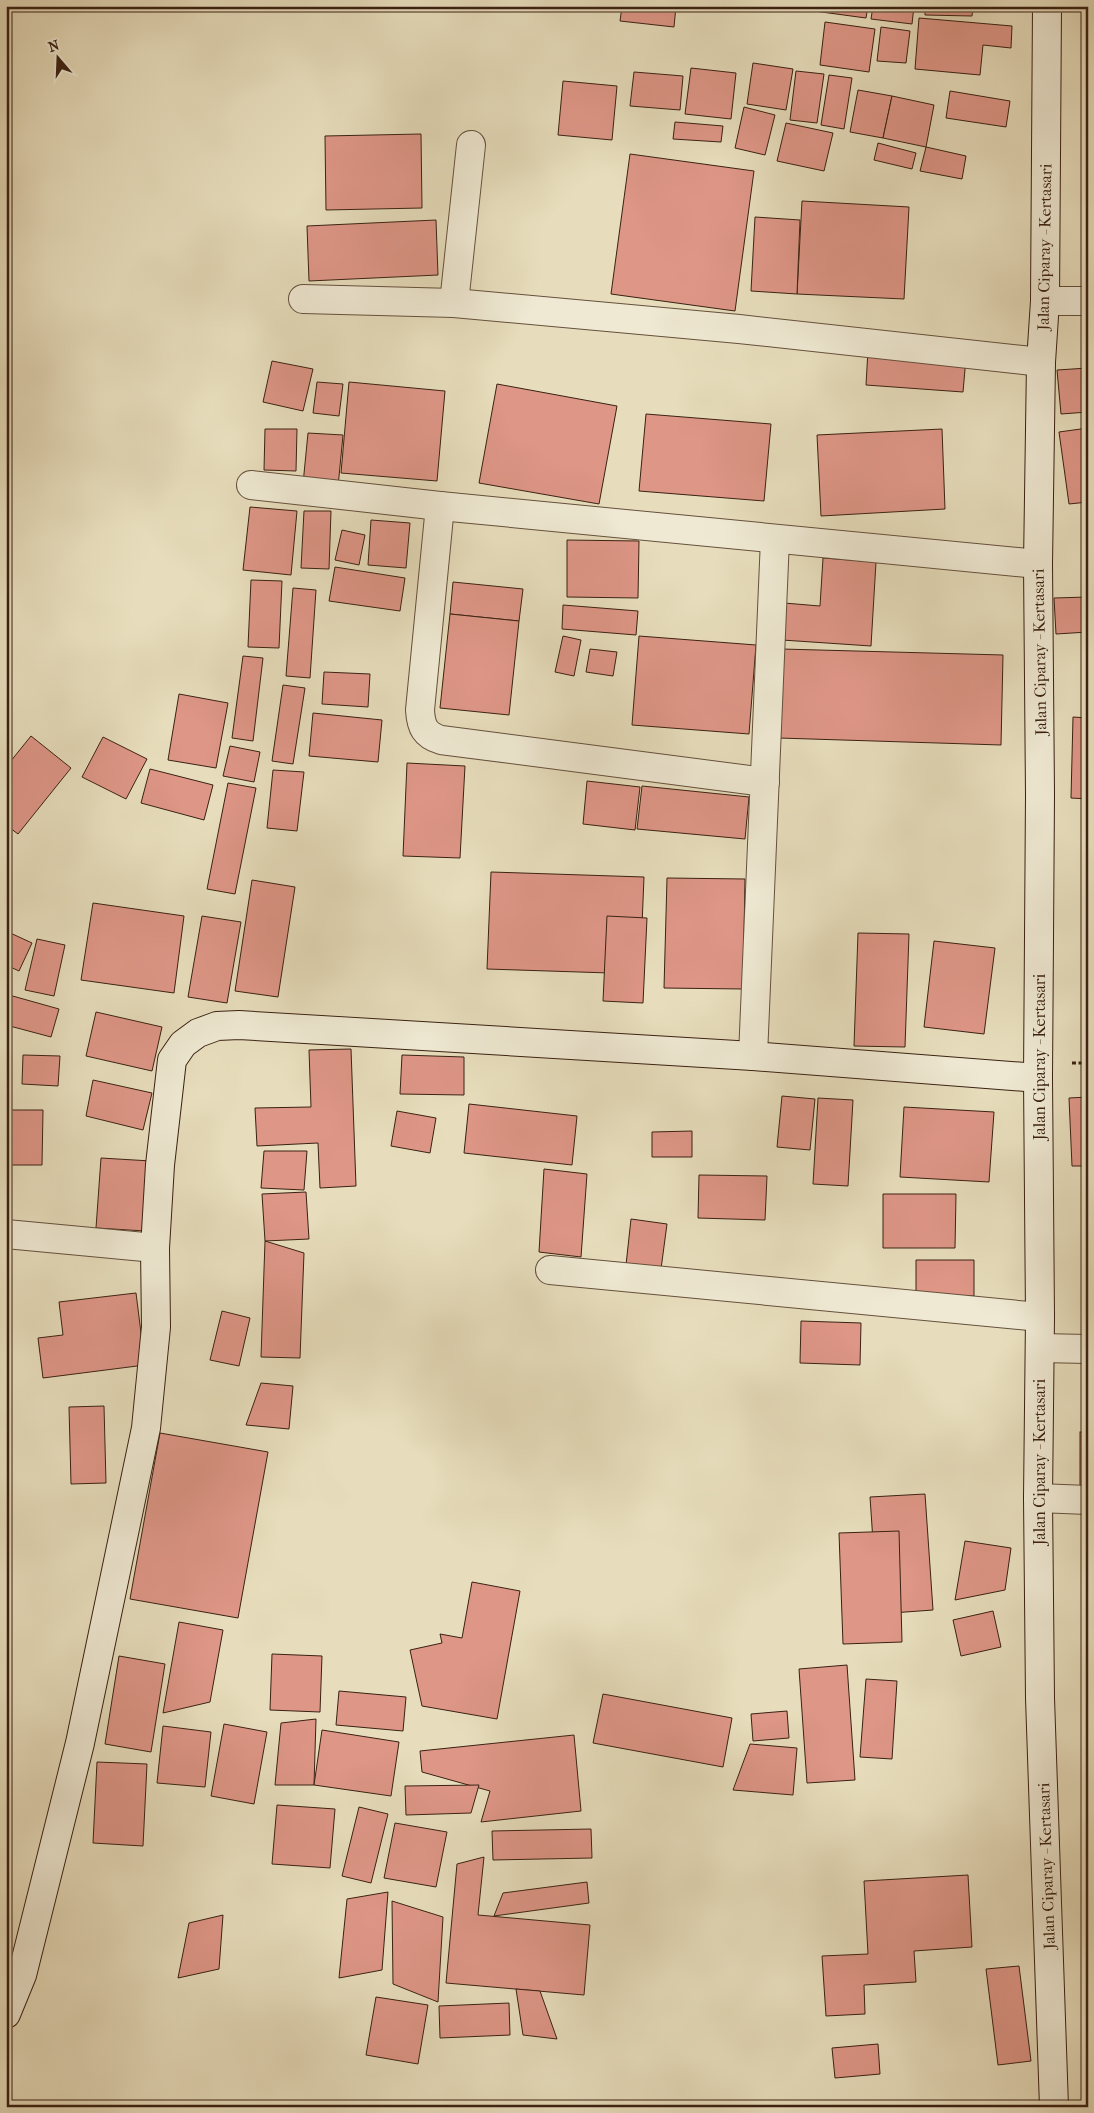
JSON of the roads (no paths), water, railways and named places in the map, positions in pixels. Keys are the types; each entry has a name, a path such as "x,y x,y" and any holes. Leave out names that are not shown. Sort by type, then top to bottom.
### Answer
{"street":[{"name":"Jalan Ciparay - Kertasari","path":"1046,6 1045,301 1041,362 1038,564 1040,795 1038,1078 1040,1348 1038,1498 1040,1698 1054,2107"},
{"path":"454,303 471,145"},
{"path":"304,299 454,303 739,329 1041,362"},
{"path":"1045,301 1088,301"},
{"path":"251,485 440,506 1038,564"},
{"path":"440,506 420,710 424,731 432,737 441,740 765,782"},
{"path":"753,1056 775,539"},
{"path":"6,2014 22,1975 80,1743 146,1428 156,1327 155,1248 160,1165 172,1060 184,1044 198,1033 217,1026 239,1025 753,1056 1038,1078"},
{"path":"6,1234 155,1248"},
{"path":"550,1270 1040,1317"},
{"path":"1040,1348 1088,1349"},
{"path":"1038,1498 1088,1500"}]}
